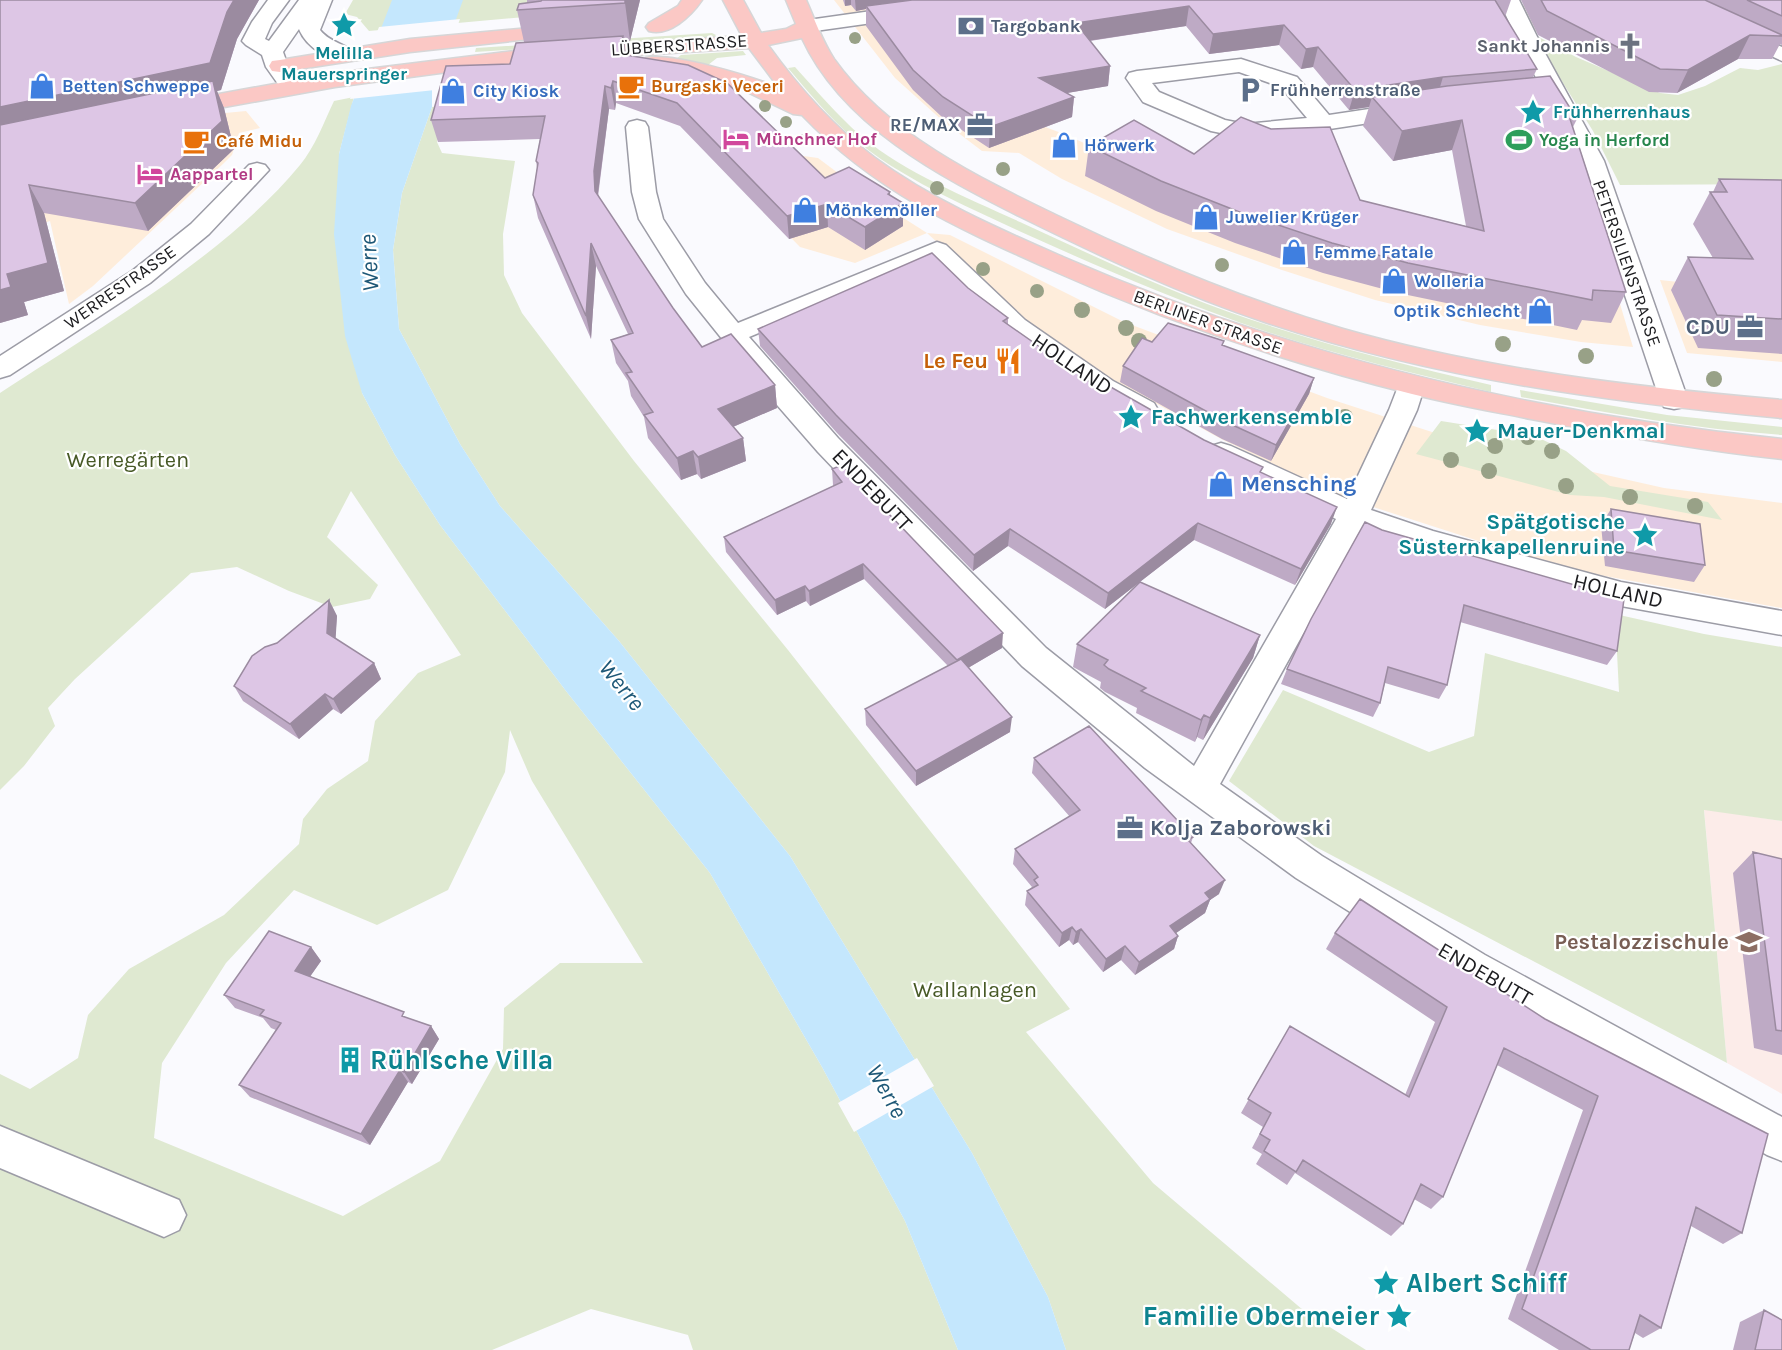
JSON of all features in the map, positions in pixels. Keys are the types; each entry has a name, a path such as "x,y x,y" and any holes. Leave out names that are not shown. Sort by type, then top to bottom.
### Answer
{"main road":[{"path":"692,0 685,10 648,28 699,25"},
{"name":"BERLINER STRASSE","path":"733,0 748,32 840,141 909,191 1072,270 1219,328 1300,355 1411,385 1617,427 1727,444 1782,449"},
{"name":"BERLINER STRASSE","path":"796,0 830,68 862,104 894,132 944,166 1108,250 1275,316 1385,348 1508,375 1674,400 1782,409"},
{"path":"721,24 748,32"},
{"name":"LÜBBERSTRASSE","path":"152,114 335,80 468,63 601,50 687,46 748,32 791,35 808,26"},
{"path":"269,63 478,38 562,32"},
{"path":"601,50 641,61 715,74 777,93 821,121"}],"street":[{"path":"279,0 262,22 253,41 291,87"},
{"path":"269,63 309,0"},
{"path":"322,0 309,30 320,44 344,54"},
{"name":"LÜBBERSTRASSE","path":"808,26 993,0"},
{"name":"PETERSILIENSTRASSE","path":"1509,0 1534,56 1547,95 1592,160 1674,400"},
{"path":"1665,0 1782,55"},
{"path":"1323,123 1289,82 1241,65 1137,78 1151,97 1219,126 1245,131 1323,123 1426,108"},
{"name":"ENDEBUTT","path":"637,127 644,192 651,219 695,288 828,445 1034,657 1157,758 1309,867 1471,967 1782,1140"},
{"name":"WERRESTRASSE","path":"0,369 141,277 200,229 257,170"},
{"name":"HOLLAND","path":"732,334 937,250 1016,326 1103,387 1162,420"},
{"path":"1200,788 1354,515 1403,410 1411,385"},
{"name":"HOLLAND","path":"1201,443 1354,515 1427,540 1621,594 1782,623"},
{"path":"0,1147 165,1215"}],"shaded area":[{"path":"834,0 1170,0 996,27 1007,113 1064,134 1220,204 1611,274 1633,347 1581,342 1480,325 1375,300 1167,229 1062,179 1019,153 982,151 944,122 895,78"},
{"path":"246,111 260,128 239,133 232,155 93,286 69,304 50,221 0,238 0,162 204,115"},
{"path":"667,111 789,154 818,158 866,194 927,233 855,263 800,247"},
{"path":"927,233 950,235 1124,322 1327,398 1469,444 1664,488 1782,503 1782,608 1566,569 1342,497 1223,440 1113,380 1024,322"},
{"path":"1660,280 1707,285 1782,319 1782,362 1687,353"},
{"name":"Pestalozzischule","path":"1704,809 1782,821 1782,1094 1727,1063"}],"green space":[{"path":"353,0 532,0 525,17 369,31 357,17 345,14"},
{"path":"1525,4 1526,11 1555,24 1534,33 1535,35 1576,57 1660,93 1678,95 1705,86 1740,68 1758,70 1782,64 1782,184 1620,185 1593,131 1533,35 1521,6"},
{"path":"712,33 716,35 714,37 475,52 476,48"},
{"path":"743,51 746,55 717,58 708,65 676,59 681,55"},
{"path":"795,67 861,136 898,162 958,194 1132,273 1217,308 1337,346 1491,385 1491,392 1334,352 1241,323 1129,279 954,201 892,166 853,138 811,96 788,68"},
{"name":"Werregärten","path":"354,97 339,154 362,393 395,455 440,525 566,691 710,873 822,1067 905,1221 958,1350 693,1350 688,1335 591,1309 492,1350 0,1350 0,1074 30,1089 78,1058 88,1015 129,969 224,915 299,844 303,819 327,789 368,761 375,721 418,673 461,655 351,491 327,537 378,585 370,599 332,607 289,591 237,567 191,573 75,679 48,708 55,726 24,766 0,790 0,393 159,289 235,230 269,199 300,165 315,142 334,101","holes":["510,730 532,781 643,963 560,963 504,1008 503,1049 440,1161 343,1216 154,1138 162,1063 226,963 294,890 377,925 448,890 505,772"]},
{"name":"Wallanlagen","path":"447,105 437,142 442,153 515,161 503,234 504,275 522,313 634,461 788,650 1070,1009 1026,1032 1153,1183 1303,1310 1366,1350 1066,1350 1048,1297 972,1153 790,856 619,641 500,506 460,444 399,329 393,250 402,193 432,107"},
{"path":"1520,390 1667,415 1782,427 1782,435 1683,425 1618,414 1521,397"},
{"path":"1441,421 1535,436 1566,451 1610,486 1708,502 1722,520 1604,497 1570,495 1416,454"},
{"path":"1615,614 1704,634 1782,647 1782,821 1704,810 1727,1063 1314,846 1229,781 1283,690 1429,752 1474,736 1485,653 1619,692"}],"water":[{"name":"Werre","path":"392,0 463,0 432,85 432,107 402,193 393,250 399,329 460,444 500,506 619,641 790,856 972,1153 1048,1297 1066,1350 958,1350 905,1221 822,1067 710,873 566,691 440,525 395,455 362,393 345,336 334,234 339,154 351,106"}],"pier":[{"path":"460,19 435,90 350,99 379,27"},
{"path":"917,1058 934,1086 854,1132 838,1103"}],"building":[{"path":"0,0 234,0 227,12 210,63 0,107"},
{"path":"542,0 625,0 625,3 517,10 519,4"},
{"path":"912,0 1495,0 1537,69 1443,77 1355,90 1318,47 1306,49 1284,25 1213,34 1189,6 1076,23 1110,66 1039,78 1074,97 990,127 943,97 913,70 866,6"},
{"path":"1541,0 1705,0 1782,36 1750,35 1688,70 1660,69 1547,11"},
{"path":"1747,0 1782,0 1782,16"},
{"path":"623,36 619,54 688,65 727,83 825,178 849,167 890,192 888,194 903,203 865,227 827,204 787,216 677,103 613,81 611,88 605,86 594,171 595,191 673,308 702,347 731,334 775,385 718,409 743,438 698,457 693,451 677,458 644,415 653,412 626,373 632,372 611,340 633,333 591,243 586,316 533,195 538,163 536,161 545,116 431,120 446,66 510,64 516,43"},
{"path":"1550,76 1577,119 1570,119 1626,292 1593,290 1592,300 1408,263 1332,243 1242,213 1161,181 1089,146 1134,120 1194,154 1241,117 1271,129 1330,127 1360,200 1484,231 1462,120 1402,131 1372,97 1447,86"},
{"path":"213,81 222,121 135,203 29,185 48,263 7,274 11,287 0,290 0,125"},
{"path":"1719,179 1782,180 1782,319 1717,315 1688,257 1753,259 1710,192 1727,192"},
{"path":"932,253 968,288 1008,318 1003,321 1104,392 1109,386 1204,440 1263,467 1260,472 1337,507 1301,569 1198,523 1108,593 1010,529 974,555 836,415 758,329"},
{"path":"1168,323 1224,341 1222,345 1314,378 1276,445 1226,422 1123,366 1142,338 1152,342"},
{"path":"842,465 1003,633 957,660 863,564 809,591 805,586 775,600 724,537 842,482 832,469"},
{"path":"1611,509 1700,524 1705,565 1614,550"},
{"path":"1365,522 1382,530 1624,599 1617,651 1464,605 1447,685 1388,667 1380,703 1287,669 1311,619"},
{"path":"1140,582 1260,635 1210,718 1204,715 1201,720 1141,691 1146,688 1109,669 1104,665 1108,660 1077,644"},
{"path":"329,600 327,633 374,663 333,699 325,694 290,724 234,686 252,656 265,647 277,643"},
{"path":"961,659 1012,717 916,771 865,709"},
{"path":"1089,726 1193,837 1188,840 1225,880 1205,893 1210,899 1170,926 1178,936 1139,962 1125,946 1106,959 1081,929 1076,932 1072,927 1062,933 1027,891 1038,885 1034,880 1038,877 1015,849 1080,810 1034,758"},
{"path":"1753,852 1782,859 1782,1031 1776,1030"},
{"path":"1360,899 1545,1019 1768,1134 1742,1233 1696,1207 1661,1328 1640,1315 1629,1350 1591,1350 1522,1309 1598,1096 1504,1048 1443,1197 1421,1184 1403,1224 1303,1160 1296,1172 1264,1151 1270,1140 1260,1134 1271,1113 1248,1099 1290,1026 1409,1097 1447,1007 1335,933"},
{"name":"Rühlsche Villa","path":"269,931 311,947 295,971 404,1012 402,1016 431,1026 404,1072 400,1070 361,1134 239,1085 281,1023 260,1015 264,1010 224,995"},
{"path":"1764,1310 1782,1320 1782,1350 1755,1350"}],"place":[{"name":"Melilla Mauerspringer","path":"344,25"},
{"name":"Targobank","path":"971,26"},
{"name":"Sankt Johannis","path":"1630,46"},
{"name":"Betten Schweppe","path":"42,86"},
{"name":"Burgaski Veceri","path":"631,86"},
{"name":"Frühherrenstraße","path":"1250,90"},
{"name":"City Kiosk","path":"453,91"},
{"name":"Frühherrenhaus","path":"1533,112"},
{"name":"RE/MAX","path":"980,125"},
{"name":"Münchner Hof","path":"736,139"},
{"name":"Yoga in Herford","path":"1519,140"},
{"name":"Café Midu","path":"196,141"},
{"name":"Hörwerk","path":"1064,145"},
{"name":"Aappartel","path":"150,174"},
{"name":"Mönkemöller","path":"805,210"},
{"name":"Juwelier Krüger","path":"1206,217"},
{"name":"Femme Fatale","path":"1294,252"},
{"name":"Wolleria","path":"1394,281"},
{"name":"Optik Schlecht","path":"1540,311"},
{"name":"CDU","path":"1750,327"},
{"name":"Le Feu","path":"1008,361"},
{"name":"Fachwerkensemble","path":"1131,417"},
{"name":"Mauer-Denkmal","path":"1477,431"},
{"name":"Mensching","path":"1221,484"},
{"name":"Spätgotische Süsternkapellenruine","path":"1645,535"},
{"name":"Kolja Zaborowski","path":"1130,828"},
{"name":"Pestalozzischule","path":"1749,942"},
{"name":"Rühlsche Villa","path":"350,1060"},
{"name":"Albert Schiff","path":"1386,1283"},
{"name":"Familie Obermeier","path":"1399,1316"}]}
